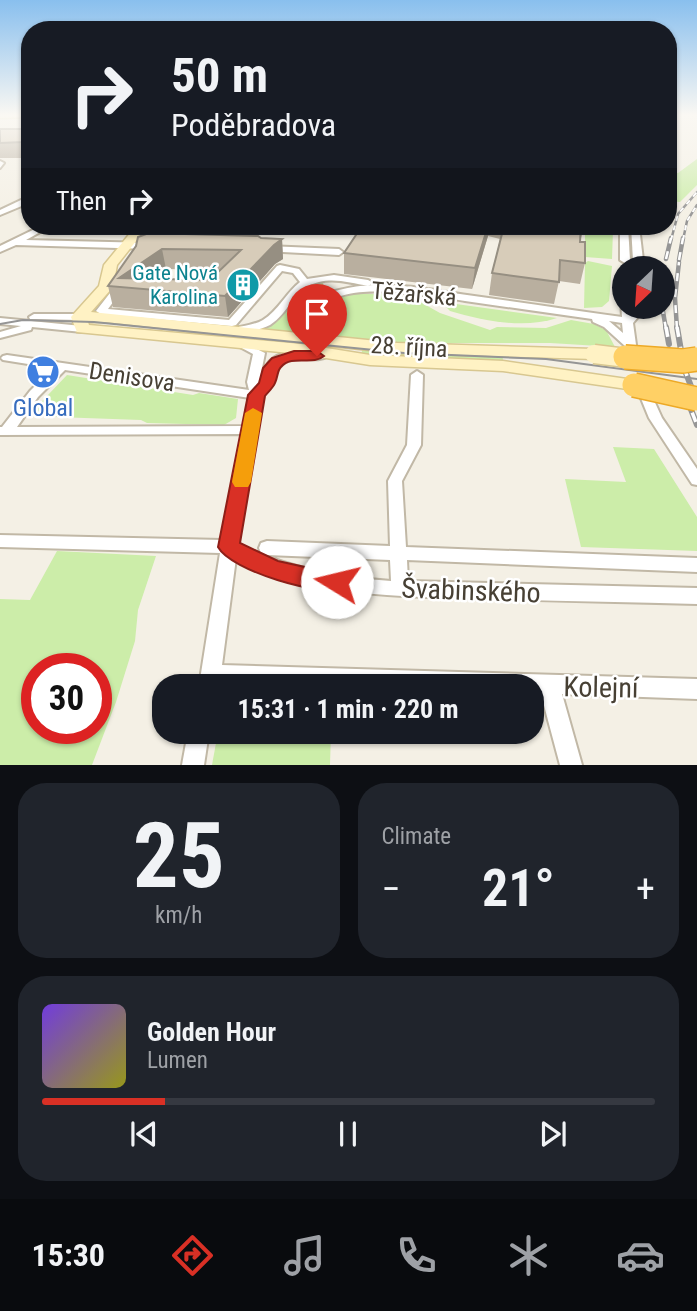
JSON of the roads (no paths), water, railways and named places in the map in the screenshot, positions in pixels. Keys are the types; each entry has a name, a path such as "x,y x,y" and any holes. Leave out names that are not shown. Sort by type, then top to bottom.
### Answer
{"highway":[{"path":"629,352 673,361 697,359"},
{"path":"640,391 697,397"}],"street":[{"path":"0,213 21,205"},
{"path":"0,249 29,235"},
{"path":"80,323 106,287 111,265 134,235"},
{"path":"250,235 257,241 257,248"},
{"path":"624,235 625,256"},
{"path":"636,235 637,256"},
{"path":"15,242 144,246 157,250"},
{"path":"241,248 339,252"},
{"path":"250,256 286,262 305,283"},
{"path":"128,274 101,311 232,323 286,262"},
{"path":"228,330 250,329 271,321 305,283 330,278 403,289"},
{"path":"341,292 333,287 335,282 360,282"},
{"name":"Těžařská","path":"333,349 308,335 301,329 300,321 312,305 341,292 403,289 629,321"},
{"name":"Těžařská","path":"584,314 612,308"},
{"name":"28. října","path":"0,314 246,346 333,349"},
{"name":"Těžařská","path":"584,314 608,326 629,352"},
{"path":"0,321 27,317"},
{"path":"0,321 45,326"},
{"path":"629,321 629,352"},
{"name":"28. října","path":"45,326 80,323 228,330 393,362 629,352 697,367"},
{"path":"0,335 45,326"},
{"path":"211,674 229,547 257,395 253,382 259,353 246,346"},
{"path":"257,395 267,384 271,368 280,360 333,349"},
{"name":"Denisova","path":"7,358 257,395"},
{"name":"28. října","path":"503,358 640,391"},
{"path":"4,430 30,398 62,366"},
{"path":"400,588 395,481 414,445 417,375"},
{"path":"640,391 697,480"},
{"path":"4,430 251,430"},
{"name":"Švabinského","path":"0,541 229,547 250,560 316,580 400,588 697,596"},
{"name":"Švabinského","path":"267,548 697,565"},
{"name":"Kolejní","path":"544,686 697,689"},
{"path":"549,686 571,765"},
{"path":"193,765 197,744"}],"tram line":[{"path":"0,324 23,320 94,322 404,353 546,359 697,379"}],"railway":[{"path":"677,218 697,192"},
{"path":"683,240 687,221 697,205"},
{"path":"671,240 672,235"},
{"path":"667,256 671,238"},
{"path":"679,260 683,238"},
{"path":"677,329 675,298 679,262"},
{"path":"664,319 666,329"},
{"path":"666,327 669,344"},
{"path":"677,327 684,368 697,402"},
{"path":"685,394 697,425"}],"place":[{"name":"Gate Nová Karolina","path":"243,285"},
{"name":"Global","path":"43,372"}]}
